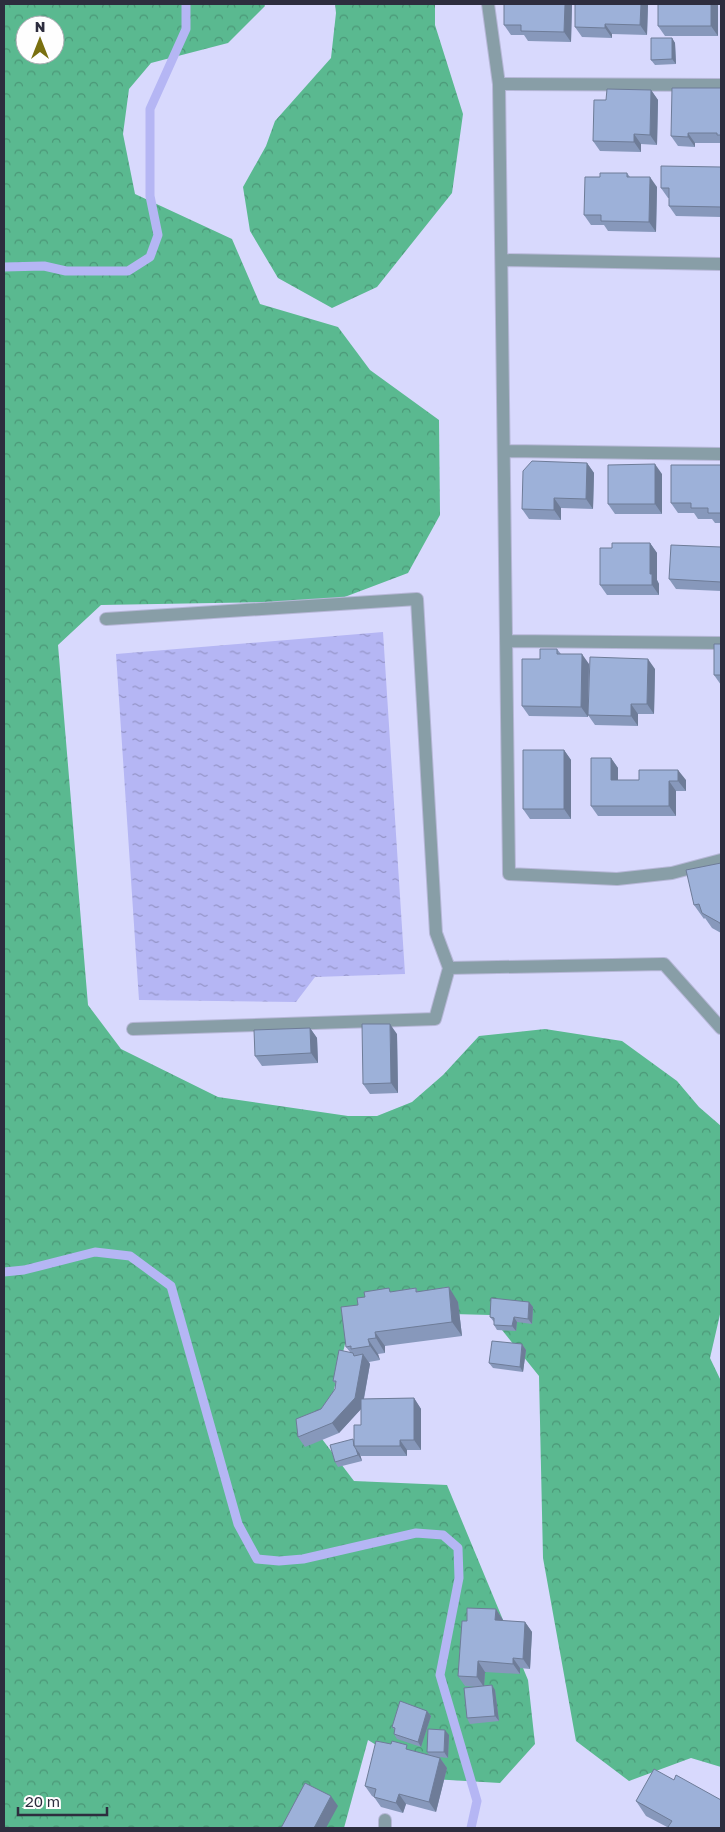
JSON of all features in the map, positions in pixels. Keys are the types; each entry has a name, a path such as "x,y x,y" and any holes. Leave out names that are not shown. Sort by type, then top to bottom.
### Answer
{"street":[{"path":"488,4 499,84 509,874 617,879 672,873 721,860"},
{"path":"499,84 721,85"},
{"path":"502,260 721,264"},
{"path":"505,451 721,454"},
{"path":"106,618 417,599 436,933 449,968 435,1019 133,1029"},
{"path":"506,641 721,643"},
{"path":"449,968 664,964 721,1028"}],"green space":[{"path":"4,4 264,4 265,6 228,43 151,63 129,89 123,134 135,194 232,239 260,304 338,327 370,370 439,420 440,515 408,573 334,601 101,605 58,645 88,1005 121,1049 218,1097 348,1116 377,1116 412,1102 443,1075 479,1036 545,1029 622,1041 677,1081 699,1107 721,1126 721,1310 710,1358 721,1381 721,1767 691,1758 629,1781 576,1741 543,1558 539,1376 490,1315 415,1313 345,1344 322,1439 354,1481 447,1485 528,1680 535,1744 500,1783 432,1779 368,1740 344,1828 4,1828"},
{"path":"335,4 435,4 435,25 463,114 452,193 377,287 332,308 278,278 250,231 243,187 266,146 275,121 331,58 336,13"}],"water":[{"path":"383,632 405,974 315,977 296,1002 139,1000 116,654"}],"building":[{"path":"504,4 565,4 564,32 521,31 521,25 504,25"},
{"path":"575,4 641,4 640,25 605,24 605,28 575,27"},
{"path":"658,4 711,4 711,26 658,26"},
{"path":"651,38 672,38 672,59 651,60"},
{"path":"672,88 721,88 721,135 717,135 717,133 688,133 688,137 671,136"},
{"path":"607,89 651,90 650,135 634,134 634,142 593,141 594,100 606,100"},
{"path":"661,166 721,167 721,207 669,206 669,188 661,188"},
{"path":"600,173 627,173 627,177 650,177 649,222 601,221 601,215 584,215 585,177 600,177"},
{"path":"532,461 587,463 586,499 554,498 554,510 522,509 523,471"},
{"path":"655,464 655,504 608,504 608,465"},
{"path":"671,465 721,465 721,513 708,513 708,508 691,508 691,503 671,503"},
{"path":"612,543 650,543 652,585 600,585 600,548 612,548"},
{"path":"671,545 721,547 721,582 669,579"},
{"path":"714,644 721,644 721,675 714,675"},
{"path":"540,649 557,649 557,654 582,654 581,707 522,706 522,659 540,659"},
{"path":"590,657 648,659 647,704 631,704 631,716 588,715"},
{"path":"523,750 564,750 564,809 523,809"},
{"path":"591,758 611,758 611,780 639,780 639,770 678,770 678,781 669,781 669,806 591,806"},
{"path":"721,863 721,926 720,923 702,913 699,904 694,905 686,870"},
{"path":"362,1024 390,1024 391,1083 363,1084"},
{"path":"310,1028 311,1053 255,1056 254,1030"},
{"path":"449,1287 452,1322 375,1332 376,1338 368,1339 370,1346 351,1349 351,1346 346,1347 341,1307 358,1305 357,1298 365,1297 364,1292 389,1288 390,1292 416,1288 416,1292"},
{"path":"491,1298 529,1302 528,1319 514,1317 512,1326 494,1325 494,1318 490,1317"},
{"path":"492,1341 522,1344 520,1367 489,1363"},
{"path":"339,1350 353,1353 354,1356 363,1354 355,1398 332,1423 298,1437 296,1419 321,1409 335,1389 336,1381 333,1381"},
{"path":"414,1398 414,1440 400,1440 400,1446 354,1446 354,1425 361,1425 361,1399"},
{"path":"353,1439 358,1455 335,1462 330,1445"},
{"path":"467,1608 496,1609 495,1620 525,1622 523,1659 513,1658 513,1664 478,1661 477,1677 458,1676 462,1621 467,1621"},
{"path":"492,1685 495,1716 467,1718 464,1688"},
{"path":"400,1701 427,1711 418,1742 394,1734 395,1728 392,1727"},
{"path":"428,1729 445,1730 444,1752 427,1752"},
{"path":"376,1741 391,1744 392,1741 407,1745 406,1749 440,1758 429,1802 399,1794 396,1803 374,1797 376,1789 365,1786"},
{"path":"654,1769 674,1780 676,1775 721,1800 721,1828 671,1828 668,1827 672,1821 636,1801"},
{"path":"305,1783 331,1796 314,1828 281,1828"}],"waterway":[{"path":"4,267 44,266 66,271 128,271 150,257 158,235 150,196 150,109 186,29 186,4"},
{"path":"4,1272 24,1270 95,1252 130,1256 171,1286 238,1524 257,1559 279,1561 303,1559 416,1533 443,1535 458,1548 459,1578 440,1675 477,1801 471,1828"}]}
